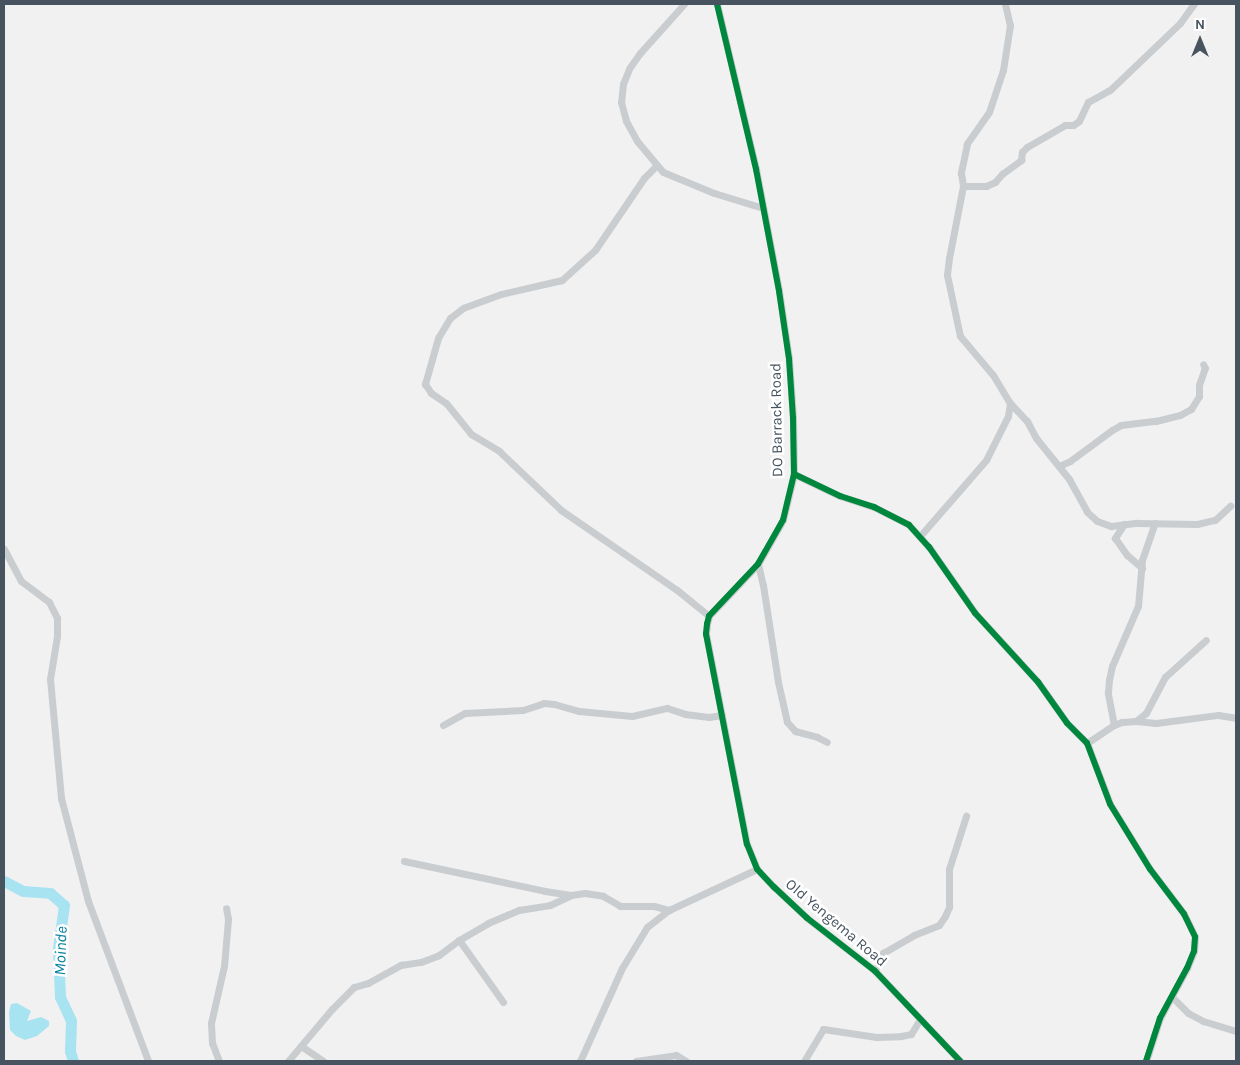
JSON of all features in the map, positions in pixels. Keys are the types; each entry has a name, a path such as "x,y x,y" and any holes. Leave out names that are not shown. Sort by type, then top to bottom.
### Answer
{"street":[{"path":"684,4 640,53 623,84 621,102 626,120 637,141 656,166 663,172 763,208"},
{"name":"DO Barrack Road","path":"709,616 758,564 782,520 794,474 789,359 756,169 718,4"},
{"path":"1005,4 1010,25 1003,70 989,112 967,144 961,173 963,186 953,228 947,275 960,336 992,375 1010,403 1027,421 1036,438 1059,466 1087,512 1098,521 1111,526 1155,523 1186,525 1210,522 1221,516 1230,506"},
{"path":"963,186 986,186 995,182 1002,174 1021,160 1022,152 1027,147 1065,125 1073,125 1078,121 1088,102 1110,90 1180,23 1194,4"},
{"path":"580,1061 633,947 647,927 668,910 757,869 747,844 706,634 709,616 561,510 499,451 471,434 446,403 431,393 426,384 438,338 450,318 463,308 501,294 562,280 584,263 595,250 644,178 656,166"},
{"path":"1059,466 1070,461 1112,430 1122,425 1156,421 1180,415 1191,409 1199,396 1199,385 1205,368 1203,364"},
{"path":"920,536 986,460 1008,416 1010,403"},
{"path":"794,474 909,525 920,536 975,613 1038,682 1067,722 1087,743 1110,804 1150,869 1184,914 1195,936 1194,951 1173,998 1160,1018 1146,1061"},
{"path":"1114,725 1108,693 1109,680 1115,658 1138,606 1145,549 1155,523"},
{"path":"1124,524 1115,538 1127,555 1142,568"},
{"path":"4,548 20,581 49,602 57,618 50,679 61,798 88,901 148,1061"},
{"path":"758,564 763,584 778,682 788,722 795,731 827,742"},
{"path":"1136,721 1146,713 1165,676 1206,640"},
{"path":"444,725 465,713 523,710 544,703 579,711 632,716 667,708 685,714 709,717 722,715"},
{"path":"1087,743 1114,725 1122,722 1156,723 1218,715 1236,718"},
{"path":"875,971 883,954 893,946 939,925 945,916 949,907 949,869 966,816"},
{"path":"404,860 571,895"},
{"name":"Old Yengema Road","path":"757,869 807,918 875,971 960,1061"},
{"path":"288,1061 338,1002 354,987 368,983 401,965 421,962 439,955 459,940 488,923 519,910 550,905 571,895 586,893 604,896 620,906 654,906 668,910"},
{"path":"219,1061 212,1043 210,1023 224,966 228,919 226,908"},
{"path":"459,940 503,1002"},
{"path":"1173,998 1188,1013 1203,1022 1236,1031"},
{"path":"804,1061 823,1029 866,1036 901,1036 911,1034 920,1019"},
{"path":"301,1046 323,1061"},
{"path":"636,1061 676,1055 686,1061"}],"water":[{"path":"17,1003 31,1011 27,1021 41,1017 49,1021 49,1026 37,1036 25,1040 16,1036 10,1030 9,1012 11,1004"}],"waterway":[{"name":"Moinde","path":"4,881 23,891 50,893 64,905 58,949 60,997 71,1021 70,1051 73,1061"}],"cycle path":[{"path":"717,4 756,169 779,291 789,359 793,418 794,474 783,520 758,564 709,616 707,624 706,634 747,844 757,869 774,887 807,918 875,971 960,1061"},
{"path":"794,474 840,496 874,507 909,525 929,547 975,613 1038,682 1067,723 1087,743 1110,804 1150,869 1184,914 1195,937 1194,951 1160,1018 1146,1061"}]}
